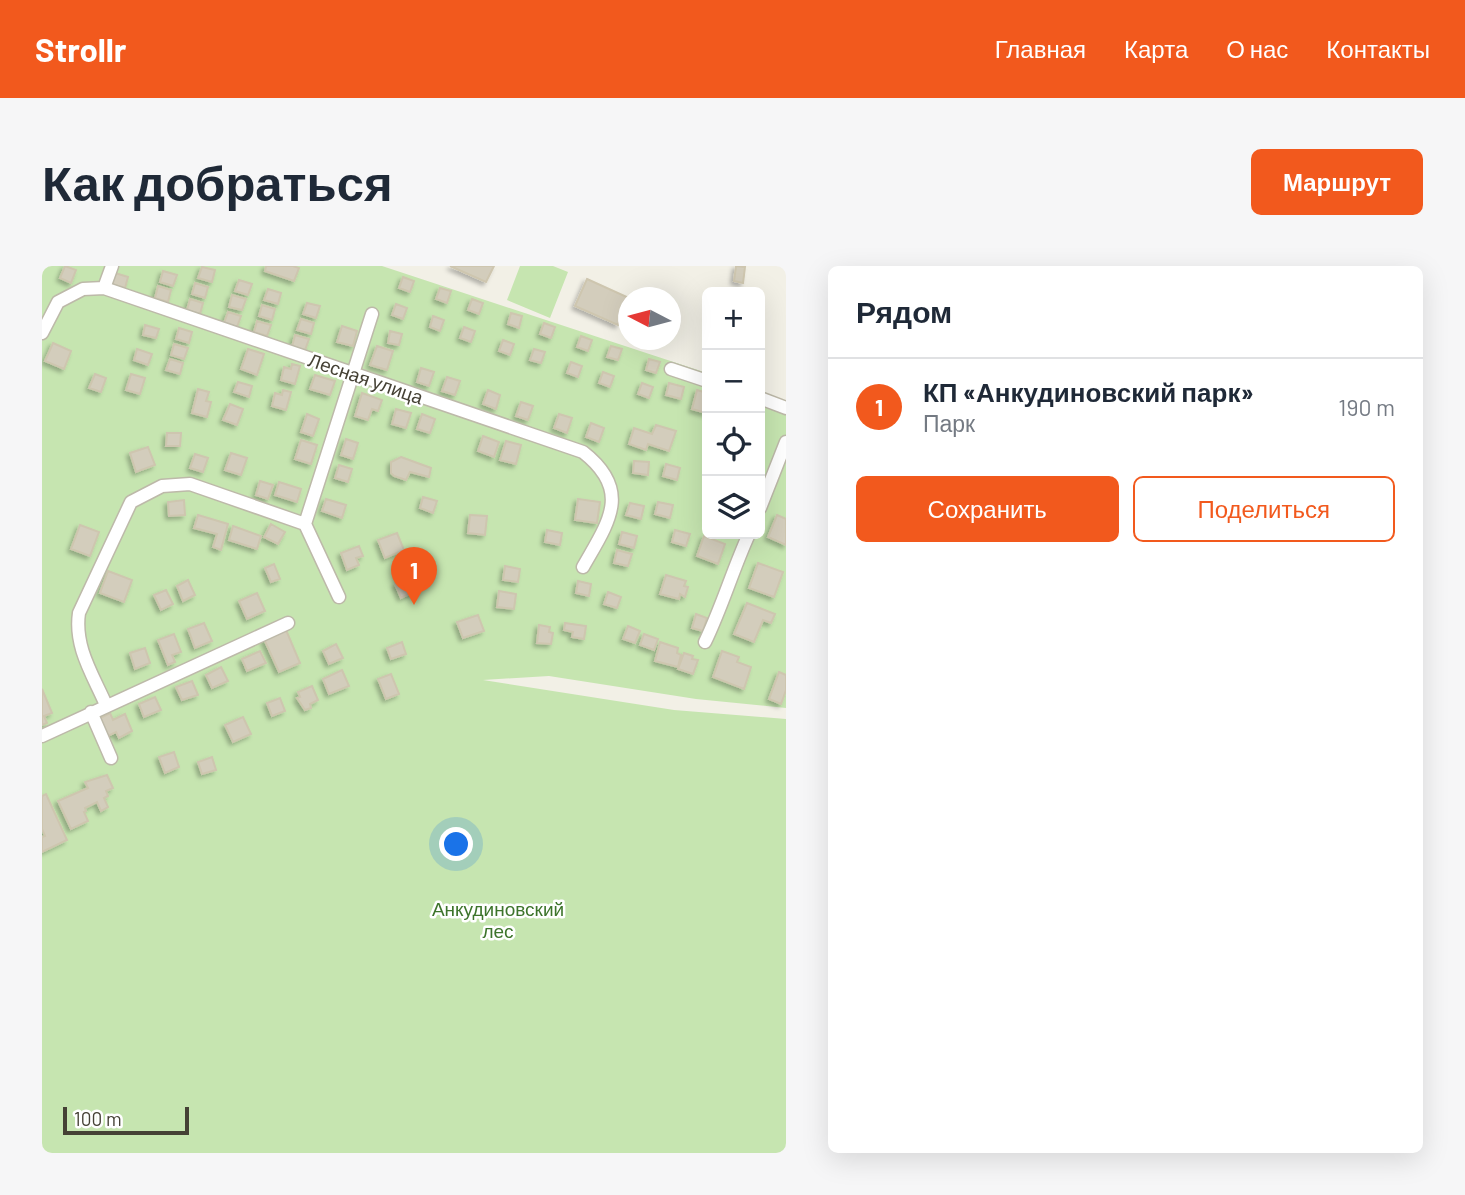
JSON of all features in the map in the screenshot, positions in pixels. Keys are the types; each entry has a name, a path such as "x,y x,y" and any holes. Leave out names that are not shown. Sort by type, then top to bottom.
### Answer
{"street":[{"path":"42,333 58,302 83,289 104,288 112,266"},
{"name":"Лесная улица","path":"104,288 583,452 598,464 607,477 612,493 609,521 583,567"},
{"path":"339,597 305,524 372,314"},
{"path":"671,369 702,379"},
{"path":"765,400 786,408"},
{"path":"765,495 786,442"},
{"path":"106,705 80,647 77,626 79,613 131,502 162,486 190,484 305,524"},
{"path":"705,642 721,609 747,539"},
{"path":"42,736 288,623"},
{"path":"91,712 111,758"}],"green space":[{"name":"Анкудиновский лес","path":"42,266 382,266 618,344 618,350 637,350 702,371 702,539 765,539 765,394 786,401 786,708 696,699 549,676 483,680 674,710 786,719 786,1153 42,1153"},
{"path":"520,266 553,266 568,272 550,318 507,300"}],"building":[{"path":"65,266 76,270 71,283 60,278"},
{"path":"266,266 299,268 294,281 265,271"},
{"path":"450,266 494,266 486,282"},
{"path":"736,266 745,267 743,283 734,281"},
{"path":"202,267 215,270 212,282 198,278"},
{"path":"163,271 177,275 173,286 160,282"},
{"path":"115,273 128,277 125,288 112,284"},
{"path":"403,277 414,281 410,292 399,288"},
{"path":"587,279 618,293 618,325 575,306"},
{"path":"239,280 252,284 248,295 235,291"},
{"path":"195,283 208,287 205,298 192,294"},
{"path":"158,286 171,290 168,302 155,298"},
{"path":"440,288 451,291 447,303 436,299"},
{"path":"268,289 281,293 278,304 264,300"},
{"path":"232,295 246,299 242,310 229,307"},
{"path":"190,299 203,303 200,314 187,310"},
{"path":"472,299 483,303 479,314 468,310"},
{"path":"307,303 320,306 316,318 303,314"},
{"path":"396,304 407,308 403,319 392,315"},
{"path":"262,305 275,309 272,320 259,316"},
{"path":"228,312 241,316 237,327 224,323"},
{"path":"511,313 522,316 519,328 508,324"},
{"path":"433,316 444,320 440,331 430,327"},
{"path":"301,319 314,323 311,334 297,330"},
{"path":"257,321 271,325 267,336 254,332"},
{"path":"544,323 555,327 551,338 540,334"},
{"path":"145,325 159,329 156,338 143,335"},
{"path":"342,326 357,331 353,346 337,342"},
{"path":"464,327 475,331 471,342 460,338"},
{"path":"179,328 192,332 189,343 176,339"},
{"path":"390,331 402,334 399,345 388,343"},
{"path":"295,335 309,339 305,350 292,347"},
{"path":"581,336 592,340 588,351 577,347"},
{"path":"503,340 514,344 510,355 499,351"},
{"path":"53,343 71,351 64,369 45,361"},
{"path":"174,344 188,348 184,359 171,355"},
{"path":"377,346 393,351 387,370 370,365"},
{"path":"611,346 622,350 618,360 607,357"},
{"path":"137,349 152,354 148,365 134,360"},
{"path":"248,349 264,354 257,375 241,369"},
{"path":"534,349 545,352 541,363 530,360"},
{"path":"170,359 183,363 180,374 166,370"},
{"path":"649,359 660,362 656,373 646,370"},
{"path":"571,362 582,366 578,377 567,373"},
{"path":"292,364 300,366 295,384 281,380 284,367 291,369"},
{"path":"421,368 434,372 429,386 417,382"},
{"path":"603,372 614,376 610,387 599,383"},
{"path":"95,374 106,378 101,392 89,388"},
{"path":"131,374 145,378 140,394 126,390"},
{"path":"315,375 335,381 330,395 310,389"},
{"path":"447,377 460,381 455,395 442,391"},
{"path":"238,382 252,386 249,397 234,392"},
{"path":"642,383 653,387 649,398 638,394"},
{"path":"669,383 684,387 681,399 666,395"},
{"path":"198,389 209,392 206,401 211,402 207,417 192,413"},
{"path":"283,390 291,392 286,410 272,406 275,393 282,395"},
{"path":"488,390 500,395 496,409 483,404"},
{"path":"697,390 702,392 702,412 692,409"},
{"path":"362,393 382,400 378,411 372,409 368,420 355,416"},
{"path":"521,402 533,406 528,420 516,416"},
{"path":"230,404 243,409 237,425 223,420"},
{"path":"396,409 411,413 406,428 392,424"},
{"path":"307,414 319,419 313,436 301,432"},
{"path":"422,414 435,419 430,433 417,429"},
{"path":"559,414 572,418 567,433 554,428"},
{"path":"591,423 604,428 599,442 586,437"},
{"path":"656,425 676,431 669,451 648,444 646,450 629,444 634,428 652,434"},
{"path":"167,433 181,433 180,446 166,446"},
{"path":"483,436 499,442 494,457 478,451"},
{"path":"346,439 358,443 353,459 341,455"},
{"path":"301,440 317,445 311,464 295,459"},
{"path":"506,441 521,445 516,464 500,460"},
{"path":"148,447 155,465 136,472 130,453"},
{"path":"231,453 247,458 241,475 225,470"},
{"path":"195,454 208,458 203,472 190,468"},
{"path":"401,457 431,468 429,477 410,472 406,480 394,476 391,473 391,462"},
{"path":"634,461 649,462 648,475 633,473"},
{"path":"666,464 680,468 677,480 663,476"},
{"path":"339,465 352,469 348,482 335,478"},
{"path":"260,481 273,485 268,499 256,495"},
{"path":"279,482 301,489 297,502 275,495"},
{"path":"423,497 437,501 433,513 420,508"},
{"path":"326,499 346,505 342,518 322,511"},
{"path":"578,499 600,502 597,523 575,520"},
{"path":"184,500 185,515 169,516 168,502"},
{"path":"658,502 673,505 670,518 655,514"},
{"path":"630,503 644,506 641,519 626,515"},
{"path":"198,515 228,524 221,550 213,547 217,534 194,528"},
{"path":"470,515 487,516 485,535 468,533"},
{"path":"777,515 786,519 786,545 768,537"},
{"path":"271,524 285,532 278,544 264,537"},
{"path":"80,525 99,532 90,556 71,549"},
{"path":"233,526 261,536 257,549 229,540"},
{"path":"547,530 562,533 560,545 545,542"},
{"path":"675,530 690,534 686,546 672,542"},
{"path":"622,532 637,536 634,548 619,544"},
{"path":"397,533 404,550 385,558 378,540"},
{"path":"703,539 725,544 718,564 697,556"},
{"path":"359,546 363,556 356,558 359,565 347,570 341,553"},
{"path":"617,550 632,554 628,566 614,563"},
{"path":"758,563 783,572 774,597 749,588"},
{"path":"274,564 280,579 271,582 265,568"},
{"path":"505,566 520,569 518,582 503,580"},
{"path":"108,571 132,580 124,602 100,593"},
{"path":"666,575 686,581 684,586 688,587 685,597 680,594 679,599 660,594"},
{"path":"409,579 414,592 401,598 395,584"},
{"path":"188,580 195,595 183,601 177,586"},
{"path":"578,581 591,584 589,596 576,593"},
{"path":"166,590 173,604 161,610 154,595"},
{"path":"499,591 516,594 514,609 497,607"},
{"path":"608,592 621,597 617,608 604,604"},
{"path":"257,593 265,611 247,619 239,601"},
{"path":"747,603 775,614 771,623 763,620 754,642 734,634"},
{"path":"696,614 707,618 703,631 692,628"},
{"path":"478,615 484,631 463,638 457,622"},
{"path":"204,623 212,641 195,648 188,629"},
{"path":"565,623 586,626 584,639 572,637 573,632 564,630"},
{"path":"539,625 550,627 549,632 553,633 551,644 537,643"},
{"path":"628,626 640,631 635,643 623,639"},
{"path":"286,630 300,663 279,672 264,639"},
{"path":"174,634 181,652 172,655 175,662 168,665 158,640"},
{"path":"644,634 658,639 654,650 640,645"},
{"path":"402,642 406,654 391,659 387,648"},
{"path":"660,642 678,648 677,653 681,655 678,667 655,661"},
{"path":"336,644 343,658 329,664 323,651"},
{"path":"145,648 150,663 135,669 130,653"},
{"path":"260,651 266,663 247,671 242,659"},
{"path":"722,651 739,657 737,662 751,667 744,689 713,677"},
{"path":"684,653 698,660 693,674 678,669"},
{"path":"221,667 228,681 212,688 206,675"},
{"path":"342,670 349,686 329,694 323,679"},
{"path":"779,672 786,675 786,690 781,704 769,699"},
{"path":"391,674 399,694 386,699 378,679"},
{"path":"192,681 198,695 182,700 176,687"},
{"path":"312,686 318,700 305,710 297,698 300,697 298,692"},
{"path":"42,689 52,713 44,716 47,723 42,725"},
{"path":"155,697 161,710 144,717 139,704"},
{"path":"280,698 285,711 272,716 267,703"},
{"path":"110,713 113,720 125,714 132,731 119,738 116,732 108,736 100,718"},
{"path":"243,717 251,734 233,742 225,725"},
{"path":"174,752 179,767 165,773 159,757"},
{"path":"212,757 216,770 202,774 198,762"},
{"path":"107,775 113,788 106,791 108,796 104,798 108,807 101,811 97,802 85,808 88,821 71,829 58,801 88,788 85,782"},
{"path":"46,794 67,840 42,852 42,837 45,836 42,829 42,796"}],"place":[{"name":"КП «Анкудиновский парк»","path":"414,605"}]}
